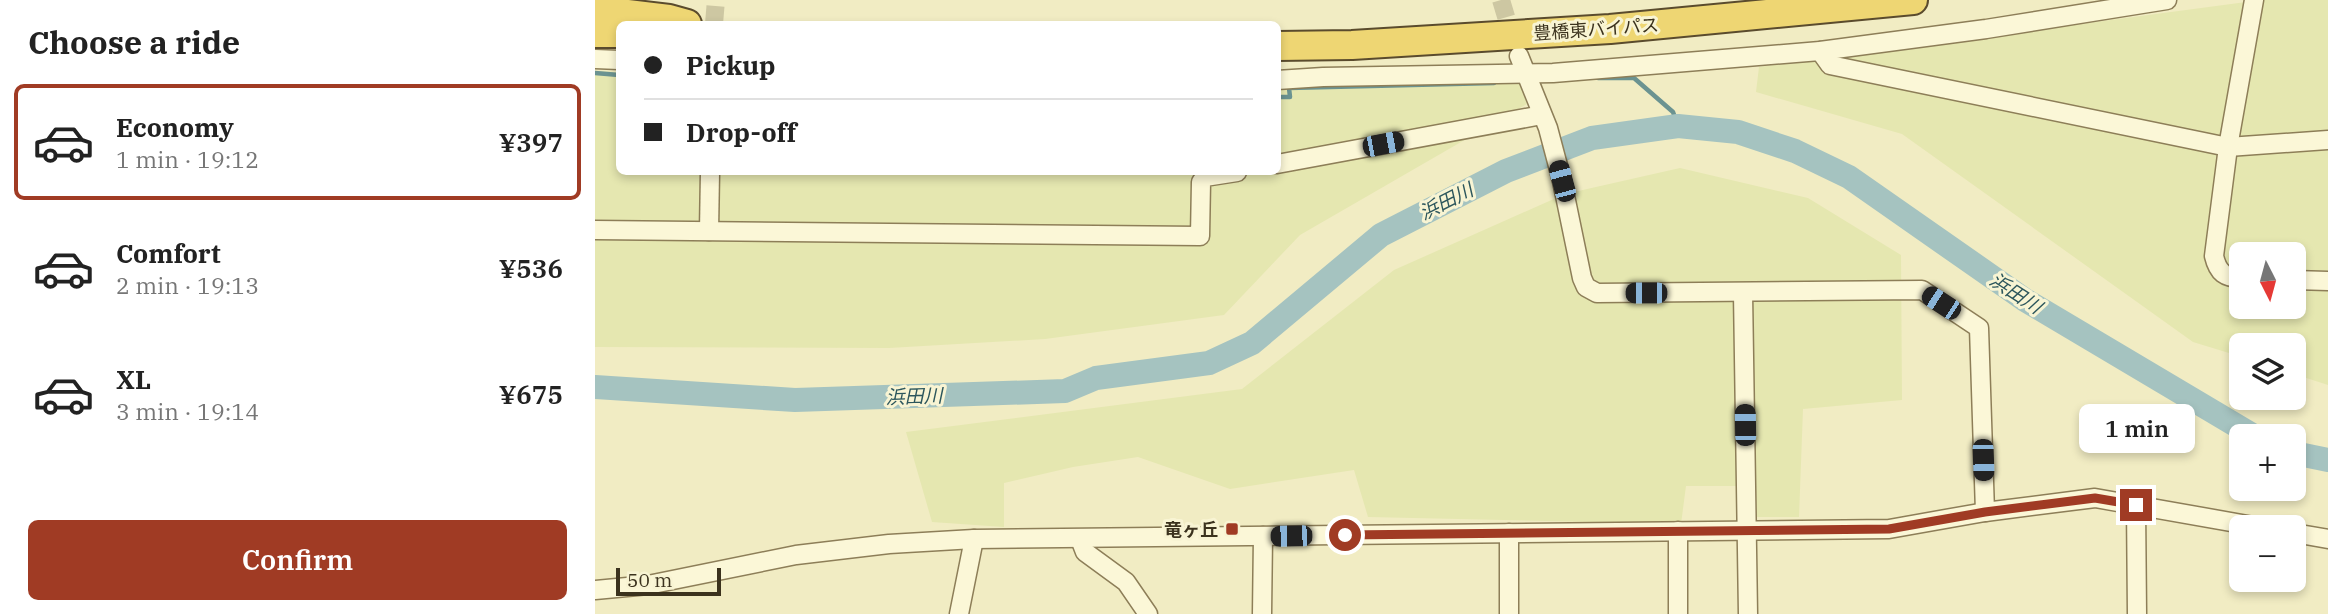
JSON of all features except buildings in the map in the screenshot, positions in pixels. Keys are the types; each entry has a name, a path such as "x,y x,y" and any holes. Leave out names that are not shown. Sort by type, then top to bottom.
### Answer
{"highway":[{"name":"豊橋東バイパス","path":"1281,46 1352,45 1610,29 1913,0"},
{"path":"595,10 676,21"},
{"path":"595,30 616,31"}],"street":[{"path":"1281,80 1522,65 1553,73 1821,51 1986,29 2167,0"},
{"path":"2229,278 2217,269 2214,256 2228,147 2254,0"},
{"path":"1821,51 1830,65 2228,147 2328,140"},
{"path":"595,59 616,60"},
{"path":"1522,65 1545,122 1562,181 1586,287 1597,293 1922,290 1979,328 1985,512"},
{"path":"1281,163 1545,122"},
{"path":"709,231 710,175"},
{"path":"595,230 1200,236 1201,182 1205,177 1218,175"},
{"path":"2307,280 2328,281"},
{"path":"1744,293 1748,614"},
{"path":"595,590 648,585 796,555 889,544 974,539 1889,529 1985,512 2095,498 2229,522"},
{"path":"2136,505 2137,614"},
{"path":"1678,531 1678,614"},
{"path":"1509,533 1509,614"},
{"path":"2306,535 2328,539"},
{"path":"1262,614 1263,536"},
{"path":"959,614 974,539"},
{"path":"1080,539 1085,552 1126,582 1148,614"}],"green space":[{"path":"2261,0 2328,0 2328,385 2306,378 2306,333 2229,333 2229,353 2193,342 1902,134 1756,92 1759,67"},
{"path":"595,71 616,72 616,175 1281,175 1281,87 1519,81 1527,104 1300,235 1224,315 1045,339 889,348 595,347"},
{"path":"1680,168 1808,198 1901,255 1902,400 1803,409 1799,517 1744,517 1738,486 1686,486 1681,524 1368,517 1354,470 1230,489 1138,457 1073,467 1004,483 1004,527 932,522 906,432 1242,389 1394,270 1565,194"}],"waterway":[{"path":"595,73 616,75"},
{"path":"1598,78 1634,78 1673,112 1678,126"},
{"path":"1281,97 1290,97 1289,88 1494,83"},
{"name":"浜田川","path":"595,387 795,400 1065,391 1096,378 1209,363 1252,343 1381,235 1506,171 1592,138 1678,126 1738,132 1795,151 1849,177 2025,300 2234,424"},
{"name":"浜田川","path":"2306,455 2328,460"}],"tunnel":[{"path":"714,21 716,0"},
{"path":"1501,0 1514,43"}],"place":[{"name":"竜ヶ丘","path":"1232,529"}],"route":[{"path":"1345,535 1889,529 1985,512 2095,498 2136,505"}]}
